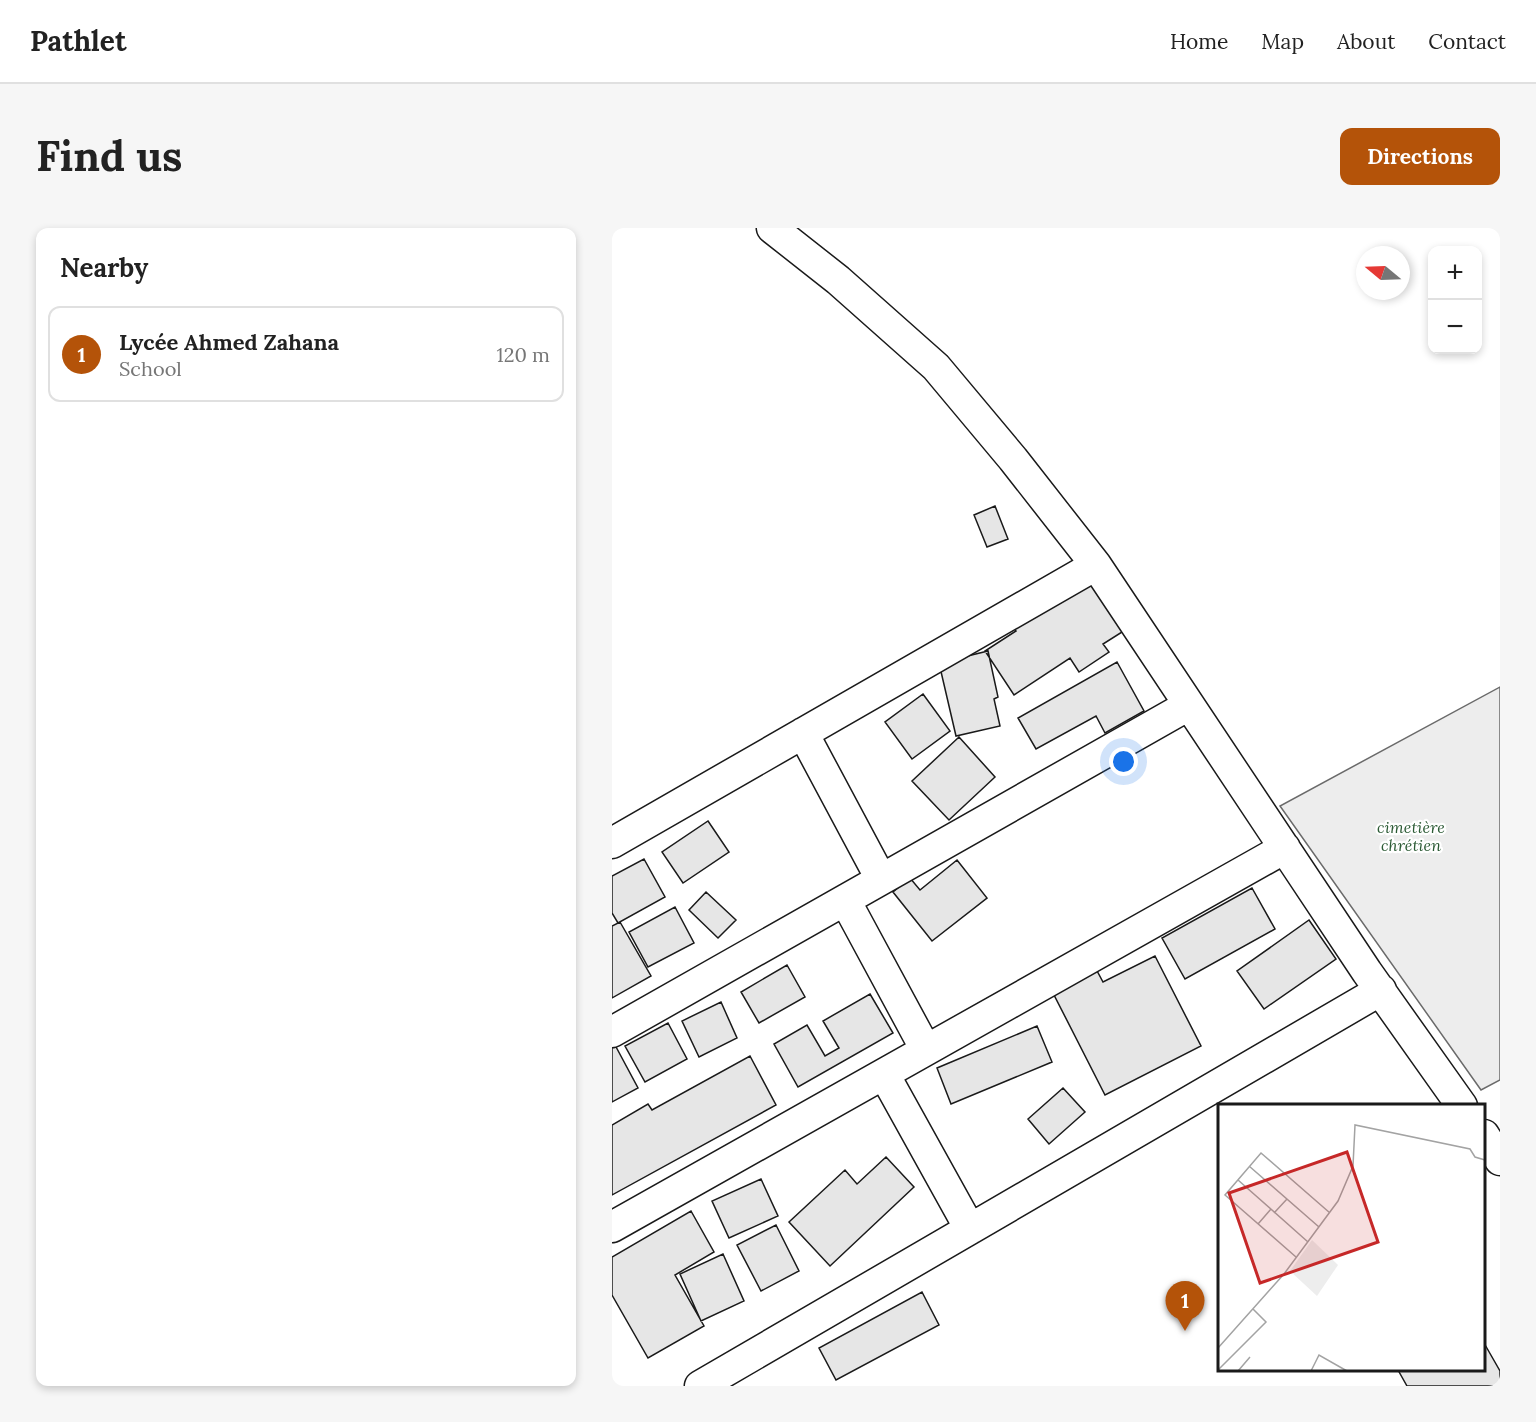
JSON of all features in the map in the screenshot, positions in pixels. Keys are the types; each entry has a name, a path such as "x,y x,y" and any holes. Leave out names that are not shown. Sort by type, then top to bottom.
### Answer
{"street":[{"path":"772,228 838,280 936,367 1012,459 1095,565 1381,990 1461,1104"},
{"path":"612,843 1095,565"},
{"path":"612,1032 1189,705"},
{"path":"803,733 881,879"},
{"path":"612,1227 1285,848"},
{"path":"845,900 926,1050"},
{"path":"700,1386 1381,990"},
{"path":"884,1074 970,1229"},
{"path":"1485,1137 1500,1160"}],"shaded area":[{"name":"cimetière chrétien","path":"1500,687 1500,1080 1481,1090 1280,806"}],"building":[{"path":"995,506 1008,539 987,547 974,515"},
{"path":"1095,574 1130,627 1103,644 1109,652 1079,672 1070,658 1014,695 985,651 1016,631 1014,628"},
{"path":"988,651 998,697 994,699 1000,726 956,736 939,663"},
{"path":"1117,662 1144,711 1105,733 1096,716 1036,749 1018,718"},
{"path":"923,694 950,731 912,759 885,722"},
{"path":"959,737 995,777 949,820 912,781"},
{"path":"708,821 729,852 683,883 662,852"},
{"path":"644,859 665,897 618,923 612,913 612,876"},
{"path":"957,860 987,898 932,941 893,892 910,878 920,890"},
{"path":"1252,888 1275,929 1185,979 1162,938"},
{"path":"706,892 736,920 718,938 689,910"},
{"path":"675,907 694,943 648,967 629,932"},
{"path":"1309,920 1336,959 1264,1009 1237,971"},
{"path":"620,922 651,976 612,998 612,926"},
{"path":"1155,956 1201,1046 1105,1095 1052,991 1096,969 1103,982"},
{"path":"787,965 805,997 759,1023 741,992"},
{"path":"870,994 893,1033 798,1087 774,1044 807,1025 825,1056 839,1048 823,1021"},
{"path":"721,1002 737,1038 699,1057 682,1021"},
{"path":"668,1023 687,1059 645,1082 625,1046"},
{"path":"1037,1026 1052,1062 951,1104 937,1068"},
{"path":"615,1045 638,1088 612,1102 612,1047"},
{"path":"750,1056 776,1105 612,1195 612,1125 648,1104 652,1110"},
{"path":"1063,1088 1085,1112 1049,1144 1028,1119"},
{"path":"886,1157 914,1187 830,1266 789,1222 845,1170 857,1184"},
{"path":"761,1179 778,1216 729,1238 712,1201"},
{"path":"691,1211 714,1252 675,1275 704,1326 648,1358 612,1295 612,1257"},
{"path":"776,1225 799,1271 761,1291 737,1245"},
{"path":"723,1254 744,1301 701,1321 680,1274"},
{"path":"922,1292 939,1325 836,1380 819,1348"},
{"path":"1485,1345 1500,1371 1500,1386 1407,1386 1399,1371 1485,1371"}],"place":[{"name":"Lycée Ahmed Zahana","path":"1185,1331"}]}
